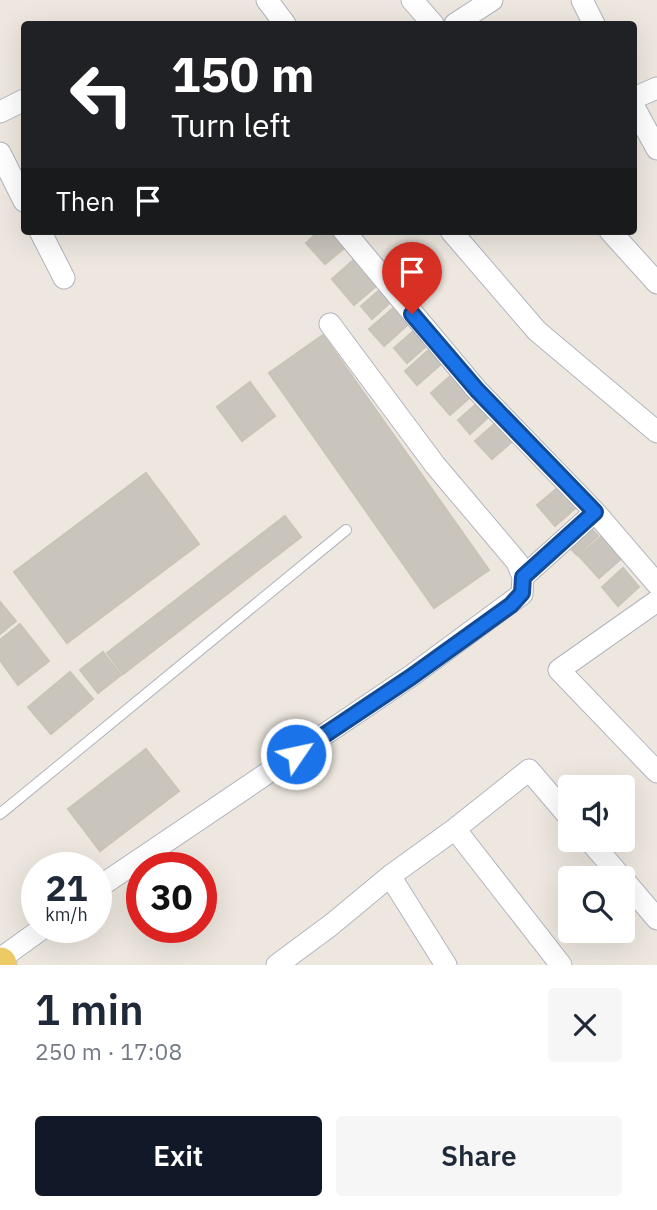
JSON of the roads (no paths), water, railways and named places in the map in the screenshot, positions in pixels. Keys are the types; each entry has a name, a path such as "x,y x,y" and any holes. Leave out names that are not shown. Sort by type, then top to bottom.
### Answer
{"street":[{"path":"267,0 283,21"},
{"path":"412,0 430,21"},
{"path":"460,21 492,0"},
{"path":"582,0 592,21"},
{"path":"637,97 657,88"},
{"path":"0,112 21,102"},
{"path":"637,112 657,149"},
{"path":"0,153 21,195"},
{"path":"42,235 64,278"},
{"path":"347,235 477,390 595,512 657,583"},
{"path":"454,235 537,331 657,432"},
{"path":"614,235 657,283"},
{"path":"112,878 411,677 511,605 522,593 523,577 517,562 435,465 330,324"},
{"path":"523,577 595,512"},
{"path":"657,601 559,670 657,772"},
{"path":"278,965 529,770 558,804"},
{"path":"455,829 561,965"},
{"path":"599,852 612,866"},
{"path":"390,876 446,965"},
{"path":"635,893 657,919"},
{"path":"0,963 25,943"}],"lane":[{"path":"0,814 346,530"}]}
